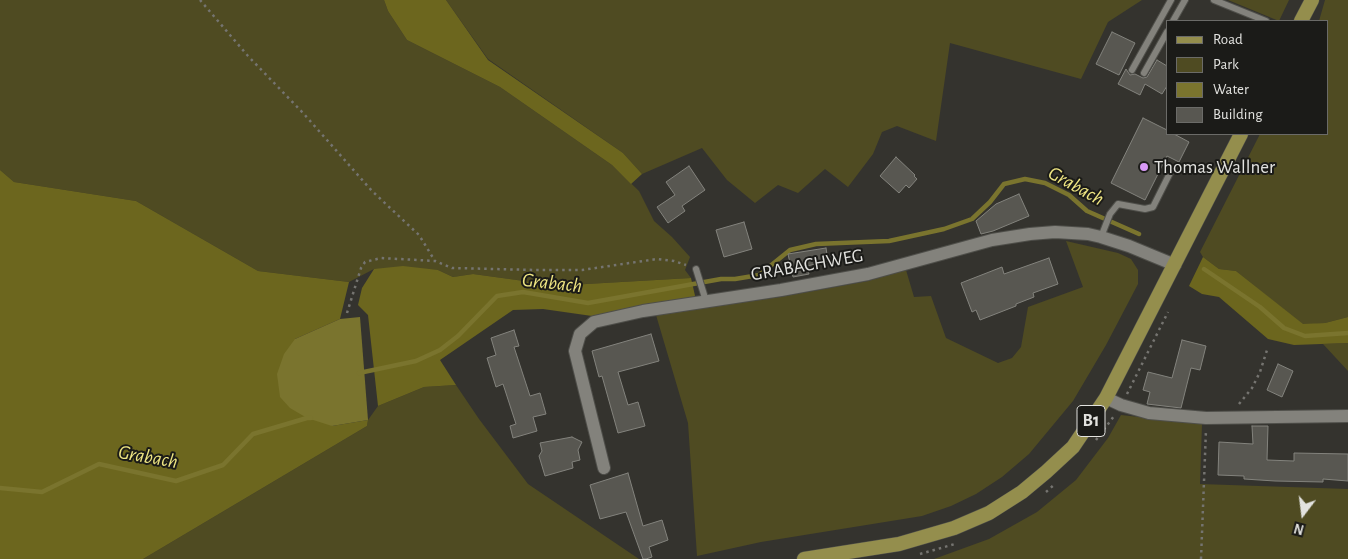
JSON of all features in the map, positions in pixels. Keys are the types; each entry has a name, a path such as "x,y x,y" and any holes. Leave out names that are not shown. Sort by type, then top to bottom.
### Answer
{"main road":[{"path":"1302,20 1312,0"},
{"name":"B1","path":"804,559 899,544 954,528 989,513 1022,492 1072,447 1106,398 1240,135"}],"street":[{"name":"GRABACHWEG","path":"604,468 575,351 580,334 594,322 705,295 868,274 992,240 1055,232 1088,234 1102,232 1129,246 1175,265"},
{"path":"1106,398 1121,405 1149,413 1206,418 1348,416"}],"lane":[{"path":"1132,70 1171,0"},
{"path":"1174,20 1185,0"},
{"path":"1214,0 1264,20"},
{"path":"1144,73 1166,34"},
{"path":"1102,232 1110,214 1118,204 1145,209 1153,207 1170,173"},
{"path":"696,269 705,295"}],"path":[{"path":"200,0 248,56 310,121 372,191 419,236 434,261"},
{"path":"347,313 361,268 365,262 381,258 434,261 452,268 582,270 657,259 674,261 696,269"},
{"path":"1227,418 1252,388 1260,372 1266,350"},
{"path":"1201,559 1206,418"}],"green space":[{"path":"0,0 384,0 388,11 407,40 500,87 612,165 639,191 654,221 690,257 685,270 691,278 569,285 546,284 473,274 453,277 438,270 374,269 349,282 258,271 136,201 14,182 0,170"},
{"path":"446,0 1142,0 1108,22 1081,79 950,43 936,141 897,126 882,132 873,154 848,187 825,169 798,193 778,185 755,203 727,180 702,148 642,174 623,153 488,59"},
{"path":"1228,0 1289,0 1279,20"},
{"path":"1325,0 1348,0 1348,317 1325,323 1303,325 1236,271 1219,269 1203,257 1200,252 1259,135 1328,135 1328,20 1319,20"},
{"path":"1066,241 1118,253 1131,259 1138,270 1138,284 1106,345 1073,401 1029,454 1002,477 976,494 951,506 922,516 761,542 697,556 688,423 656,315 780,297 868,281 906,270 914,297 931,296 946,338 998,363 1012,358 1021,347 1028,307 1083,287"},
{"path":"1348,343 1348,371 1323,344"},
{"path":"456,385 528,484 639,559 143,559 367,426 368,420 378,406 424,387"},
{"path":"1121,415 1202,424 1200,484 1348,489 1348,559 934,559 989,539 1037,512 1076,480 1108,438"}],"shaded area":[{"path":"384,0 446,0 488,60 623,153 642,174 631,184 612,165 500,87 407,40 388,11"},
{"path":"0,170 14,182 136,201 258,271 349,282 340,319 295,339 332,426 368,420 367,426 143,559 0,559"},
{"path":"1203,257 1219,269 1236,271 1303,324 1325,323 1348,317 1348,343 1294,345 1268,339 1219,297 1202,294 1189,286"},
{"path":"403,266 438,270 453,277 473,274 546,284 569,285 691,278 698,309 656,315 592,316 543,309 513,310 440,360 456,385 424,387 378,406 368,315 358,305 362,288 374,269"}],"water":[{"path":"360,317 368,420 332,426 307,418 290,408 280,397 277,374 284,354 295,339 340,319"}],"building":[{"path":"1112,32 1135,43 1119,75 1096,64"},
{"path":"1157,60 1166,65 1166,88 1162,94 1145,84 1140,95 1118,84 1126,69 1130,75 1135,74 1143,78 1147,77"},
{"path":"1143,118 1166,130 1166,135 1176,135 1189,142 1179,162 1167,156 1145,200 1111,183"},
{"path":"896,157 917,179 909,188 906,185 899,193 880,176"},
{"path":"689,166 705,190 682,206 685,211 668,223 657,207 675,195 666,182"},
{"path":"1019,194 1029,216 981,234 976,221 996,204"},
{"path":"744,222 752,249 724,257 716,230"},
{"path":"826,248 828,261 807,266 809,274 793,277 788,254"},
{"path":"1049,258 1058,284 1033,293 1034,297 1016,304 1016,306 980,320 976,310 972,312 961,283 1002,267 1004,274"},
{"path":"514,330 519,346 514,347 530,396 540,393 546,414 533,417 537,431 513,438 510,426 516,424 503,384 496,387 487,358 496,355 491,338"},
{"path":"651,334 659,361 618,372 628,405 638,402 645,426 618,433 602,376 599,377 592,351"},
{"path":"1182,340 1206,346 1200,370 1191,368 1181,408 1147,404 1150,392 1143,390 1148,372 1172,378"},
{"path":"1278,364 1293,371 1282,397 1267,390"},
{"path":"1252,426 1268,426 1267,460 1294,461 1294,453 1348,454 1348,481 1323,479 1323,482 1275,481 1244,479 1244,476 1218,475 1219,442 1253,444"},
{"path":"572,437 582,442 578,450 580,460 572,462 573,468 545,476 539,456 542,451 540,443"},
{"path":"628,473 643,526 662,520 668,540 649,547 652,557 646,559 643,559 626,512 600,519 590,485"}],"waterway":[{"name":"Grabach","path":"359,373 416,361 440,350 458,336 497,296 523,292 588,303 721,279 759,275 790,250 816,244 889,241 944,229 972,219 990,202 1004,184 1025,179 1045,183 1069,195 1087,211 1139,234"},
{"name":"Grabach","path":"1204,269 1260,307 1284,328 1305,336 1348,333"},
{"name":"Grabach","path":"0,488 42,492 99,464 176,481 223,465 253,434 311,418"}],"place":[{"name":"Thomas Wallner","path":"1144,167"}]}
